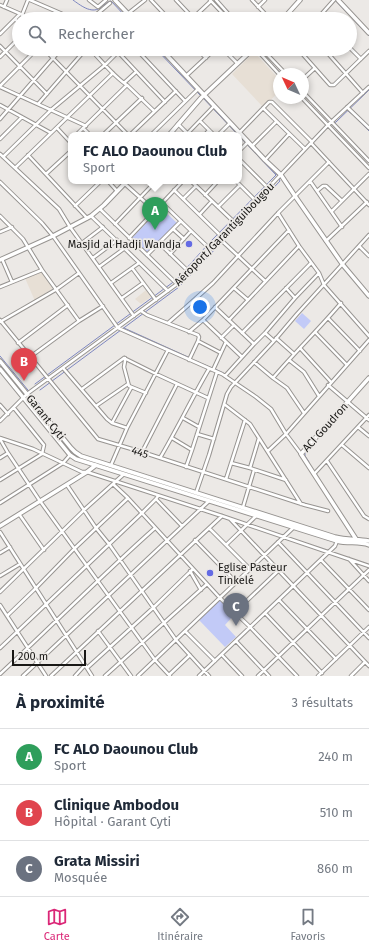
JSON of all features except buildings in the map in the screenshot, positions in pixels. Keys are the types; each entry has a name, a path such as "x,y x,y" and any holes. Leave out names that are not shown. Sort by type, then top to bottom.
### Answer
{"street":[{"path":"7,0 2,6 15,12"},
{"path":"23,12 29,0 57,12"},
{"path":"89,0 98,6 106,0"},
{"path":"115,0 125,12"},
{"path":"130,12 145,0"},
{"path":"151,0 162,12"},
{"path":"176,0 187,12"},
{"path":"216,0 227,12"},
{"path":"252,0 263,12"},
{"path":"258,7 265,0"},
{"path":"289,12 300,0"},
{"path":"325,12 334,0"},
{"path":"338,0 349,12"},
{"path":"200,12 210,1 221,12"},
{"path":"99,12 110,3"},
{"path":"357,21 369,34"},
{"path":"0,34 12,22"},
{"path":"0,57 12,45"},
{"path":"0,46 47,94"},
{"path":"304,56 332,85 369,51"},
{"path":"357,55 361,59"},
{"path":"30,56 0,86 68,118 84,127 88,132"},
{"path":"38,104 80,56"},
{"path":"97,56 113,74 142,98 154,111"},
{"path":"114,56 51,110 1,156 59,209 70,227 134,316"},
{"path":"122,56 164,102"},
{"path":"143,56 185,102"},
{"path":"167,56 197,90 204,95 213,107 238,132"},
{"path":"230,56 237,63"},
{"path":"171,132 204,95 246,56"},
{"path":"261,56 274,68"},
{"path":"269,56 280,68"},
{"path":"330,56 363,93"},
{"path":"0,119 53,58 127,132"},
{"path":"186,76 206,58"},
{"path":"309,74 315,68"},
{"path":"79,132 103,109 136,72"},
{"path":"15,168 113,74"},
{"name":"Aéroport/Garantiguibougou","path":"0,421 27,394 177,284 311,142 369,87"},
{"path":"154,132 197,90"},
{"path":"133,132 176,91"},
{"path":"106,132 142,98"},
{"path":"309,98 369,161"},
{"path":"240,132 269,102 272,102 368,204 326,241"},
{"path":"308,104 369,168"},
{"path":"0,105 51,133"},
{"path":"191,132 213,107"},
{"path":"347,107 369,127"},
{"path":"263,108 305,149"},
{"path":"0,139 22,117"},
{"path":"200,121 209,130"},
{"path":"252,146 276,122"},
{"path":"178,124 185,132"},
{"path":"221,132 229,124"},
{"path":"57,128 68,139"},
{"path":"265,160 289,134"},
{"path":"242,137 281,175 342,265 369,296"},
{"path":"242,148 247,143"},
{"path":"46,174 68,154"},
{"path":"28,155 87,218"},
{"path":"242,162 268,188"},
{"path":"168,323 213,283 278,213 329,162"},
{"path":"332,211 369,174"},
{"path":"310,181 342,227"},
{"path":"0,182 42,223 53,236 118,328 213,370 256,396 271,409 286,434 301,454"},
{"path":"75,206 98,184"},
{"path":"111,184 118,191"},
{"path":"12,282 1,260 29,248 91,216 100,209 123,184"},
{"path":"127,184 155,211"},
{"path":"115,224 153,184"},
{"path":"129,238 178,184"},
{"path":"205,195 215,184"},
{"path":"218,207 240,185 256,201"},
{"path":"184,198 196,186 235,223"},
{"path":"317,191 323,186 326,186 342,201"},
{"path":"174,190 184,198 238,256 265,281"},
{"path":"200,214 212,202"},
{"path":"162,203 210,250"},
{"path":"100,209 177,284"},
{"path":"278,213 299,246 319,273 324,285 369,336"},
{"path":"0,216 20,235 42,270 80,321"},
{"path":"91,216 168,292"},
{"path":"147,255 181,221"},
{"path":"0,232 12,227"},
{"path":"82,243 103,227"},
{"path":"173,229 184,240"},
{"path":"190,332 289,230"},
{"path":"170,254 192,231"},
{"path":"196,493 227,394 231,387 369,236"},
{"path":"93,258 116,240"},
{"path":"159,243 189,272"},
{"path":"229,320 299,246"},
{"path":"359,246 369,256"},
{"path":"99,267 125,248"},
{"path":"111,283 139,263"},
{"path":"242,333 311,263"},
{"path":"132,268 156,300"},
{"path":"0,287 42,270"},
{"path":"0,321 57,289 79,273"},
{"path":"225,376 319,273"},
{"path":"122,298 143,283"},
{"path":"234,288 248,300"},
{"path":"286,288 295,298"},
{"path":"273,378 341,303"},
{"path":"18,343 68,305"},
{"path":"30,357 103,306"},
{"path":"215,307 254,344"},
{"path":"141,311 198,335 198,341 190,360"},
{"path":"328,318 360,351"},
{"path":"203,320 242,357"},
{"name":"445","path":"0,321 98,439 328,511"},
{"path":"221,338 234,325"},
{"path":"315,332 346,365"},
{"path":"265,333 274,341"},
{"path":"276,338 294,354"},
{"path":"268,451 286,434 369,340"},
{"path":"198,341 221,353"},
{"path":"213,370 226,342"},
{"path":"300,348 331,382"},
{"path":"168,350 111,465 125,472 209,501 337,541 347,543 369,541"},
{"path":"82,389 124,358"},
{"path":"124,358 208,398"},
{"path":"124,358 124,368 128,384 131,388 146,393"},
{"path":"289,360 304,372 319,396"},
{"name":"Garant Cyti","path":"0,361 77,454 111,465"},
{"path":"254,362 286,388 304,413"},
{"path":"63,368 107,419 112,423 128,428"},
{"name":"Garant Cyti","path":"0,369 70,455 125,472"},
{"path":"160,458 209,369"},
{"path":"186,467 217,372"},
{"name":"ACI Goudron","path":"356,541 301,454 369,378"},
{"path":"96,406 128,384"},
{"path":"142,452 177,384"},
{"path":"314,475 368,418 328,385"},
{"path":"112,423 131,388"},
{"path":"224,404 250,424 302,504"},
{"path":"0,405 8,414"},
{"path":"0,480 42,454 44,445 14,408"},
{"path":"183,418 199,426"},
{"path":"226,480 245,420"},
{"path":"358,427 369,436"},
{"path":"197,434 214,439"},
{"path":"190,655 169,676 155,660 62,532 8,453 0,438 32,449 82,472 87,472 247,524 369,566"},
{"path":"172,438 192,450"},
{"path":"250,468 259,438"},
{"path":"342,445 369,468"},
{"path":"0,458 8,453"},
{"path":"0,503 63,463 70,455"},
{"path":"326,461 364,516 369,519"},
{"path":"231,463 287,480"},
{"path":"0,526 67,485 87,472 96,464"},
{"path":"243,507 254,470"},
{"path":"0,592 125,472"},
{"path":"125,472 243,507 335,537 369,545"},
{"path":"113,484 128,498 220,598 297,676"},
{"path":"67,485 176,640 209,676"},
{"path":"0,647 142,513 158,496"},
{"path":"7,616 74,548 128,498"},
{"path":"156,499 182,526"},
{"path":"23,676 209,501"},
{"path":"19,514 44,550"},
{"path":"226,545 256,515"},
{"path":"51,676 222,516"},
{"path":"230,519 369,666"},
{"path":"138,676 294,527"},
{"path":"0,674 119,560 155,528"},
{"path":"209,528 250,569"},
{"path":"0,532 92,676"},
{"path":"195,540 236,582"},
{"path":"199,676 321,560 335,546 337,541"},
{"path":"278,542 369,638"},
{"path":"0,553 10,547"},
{"path":"348,559 369,581"},
{"path":"321,560 369,610"},
{"path":"0,576 20,564"},
{"path":"87,668 132,628 193,569"},
{"path":"258,676 369,570"},
{"path":"190,571 201,590"},
{"path":"235,612 278,571"},
{"path":"105,676 207,584"},
{"path":"279,600 336,659"},
{"path":"0,605 46,676"},
{"path":"265,613 322,673"},
{"path":"318,676 369,627"},
{"path":"98,631 131,676"},
{"path":"185,631 215,661"},
{"path":"236,641 269,676"},
{"path":"222,655 242,676"},
{"path":"352,676 365,662"},
{"path":"74,676 85,665"}],"shaded area":[{"path":"250,56 258,56 273,73 273,98 263,107 232,74"},
{"path":"161,208 177,223 148,253 132,238"},
{"path":"43,273 52,286 52,289 35,301 25,278"},
{"path":"146,290 151,297 141,304 135,299"},
{"path":"302,313 311,321 304,329 295,321"},
{"path":"221,599 235,614 225,625 236,637 225,647 199,620"}],"waterway":[{"path":"73,0 86,8 93,10 97,10 111,1 121,12"},
{"path":"335,0 346,12"},
{"path":"357,23 369,36"},
{"path":"163,56 200,95"},
{"path":"267,59 275,68"},
{"path":"334,123 369,90"},
{"path":"309,96 319,107"},
{"path":"203,98 235,132"},
{"path":"348,111 369,131"},
{"path":"35,384 176,280 210,242 276,175 242,139"},
{"path":"265,162 281,179"},
{"path":"40,390 179,287 280,181 279,179"},
{"path":"124,328 188,357"},
{"path":"0,356 41,406"},
{"path":"191,359 212,368"},
{"path":"215,369 225,374"},
{"path":"305,451 305,456 309,462"}],"place":[{"name":"FC ALO Daounou Club","path":"155,230"},
{"name":"Masjid al Hadji Wandja","path":"189,244"},
{"name":"Clinique Ambodou","path":"24,381"},
{"name":"Eglise Pasteur Tinkelé","path":"210,573"},
{"name":"Grata Missiri","path":"236,626"}]}
